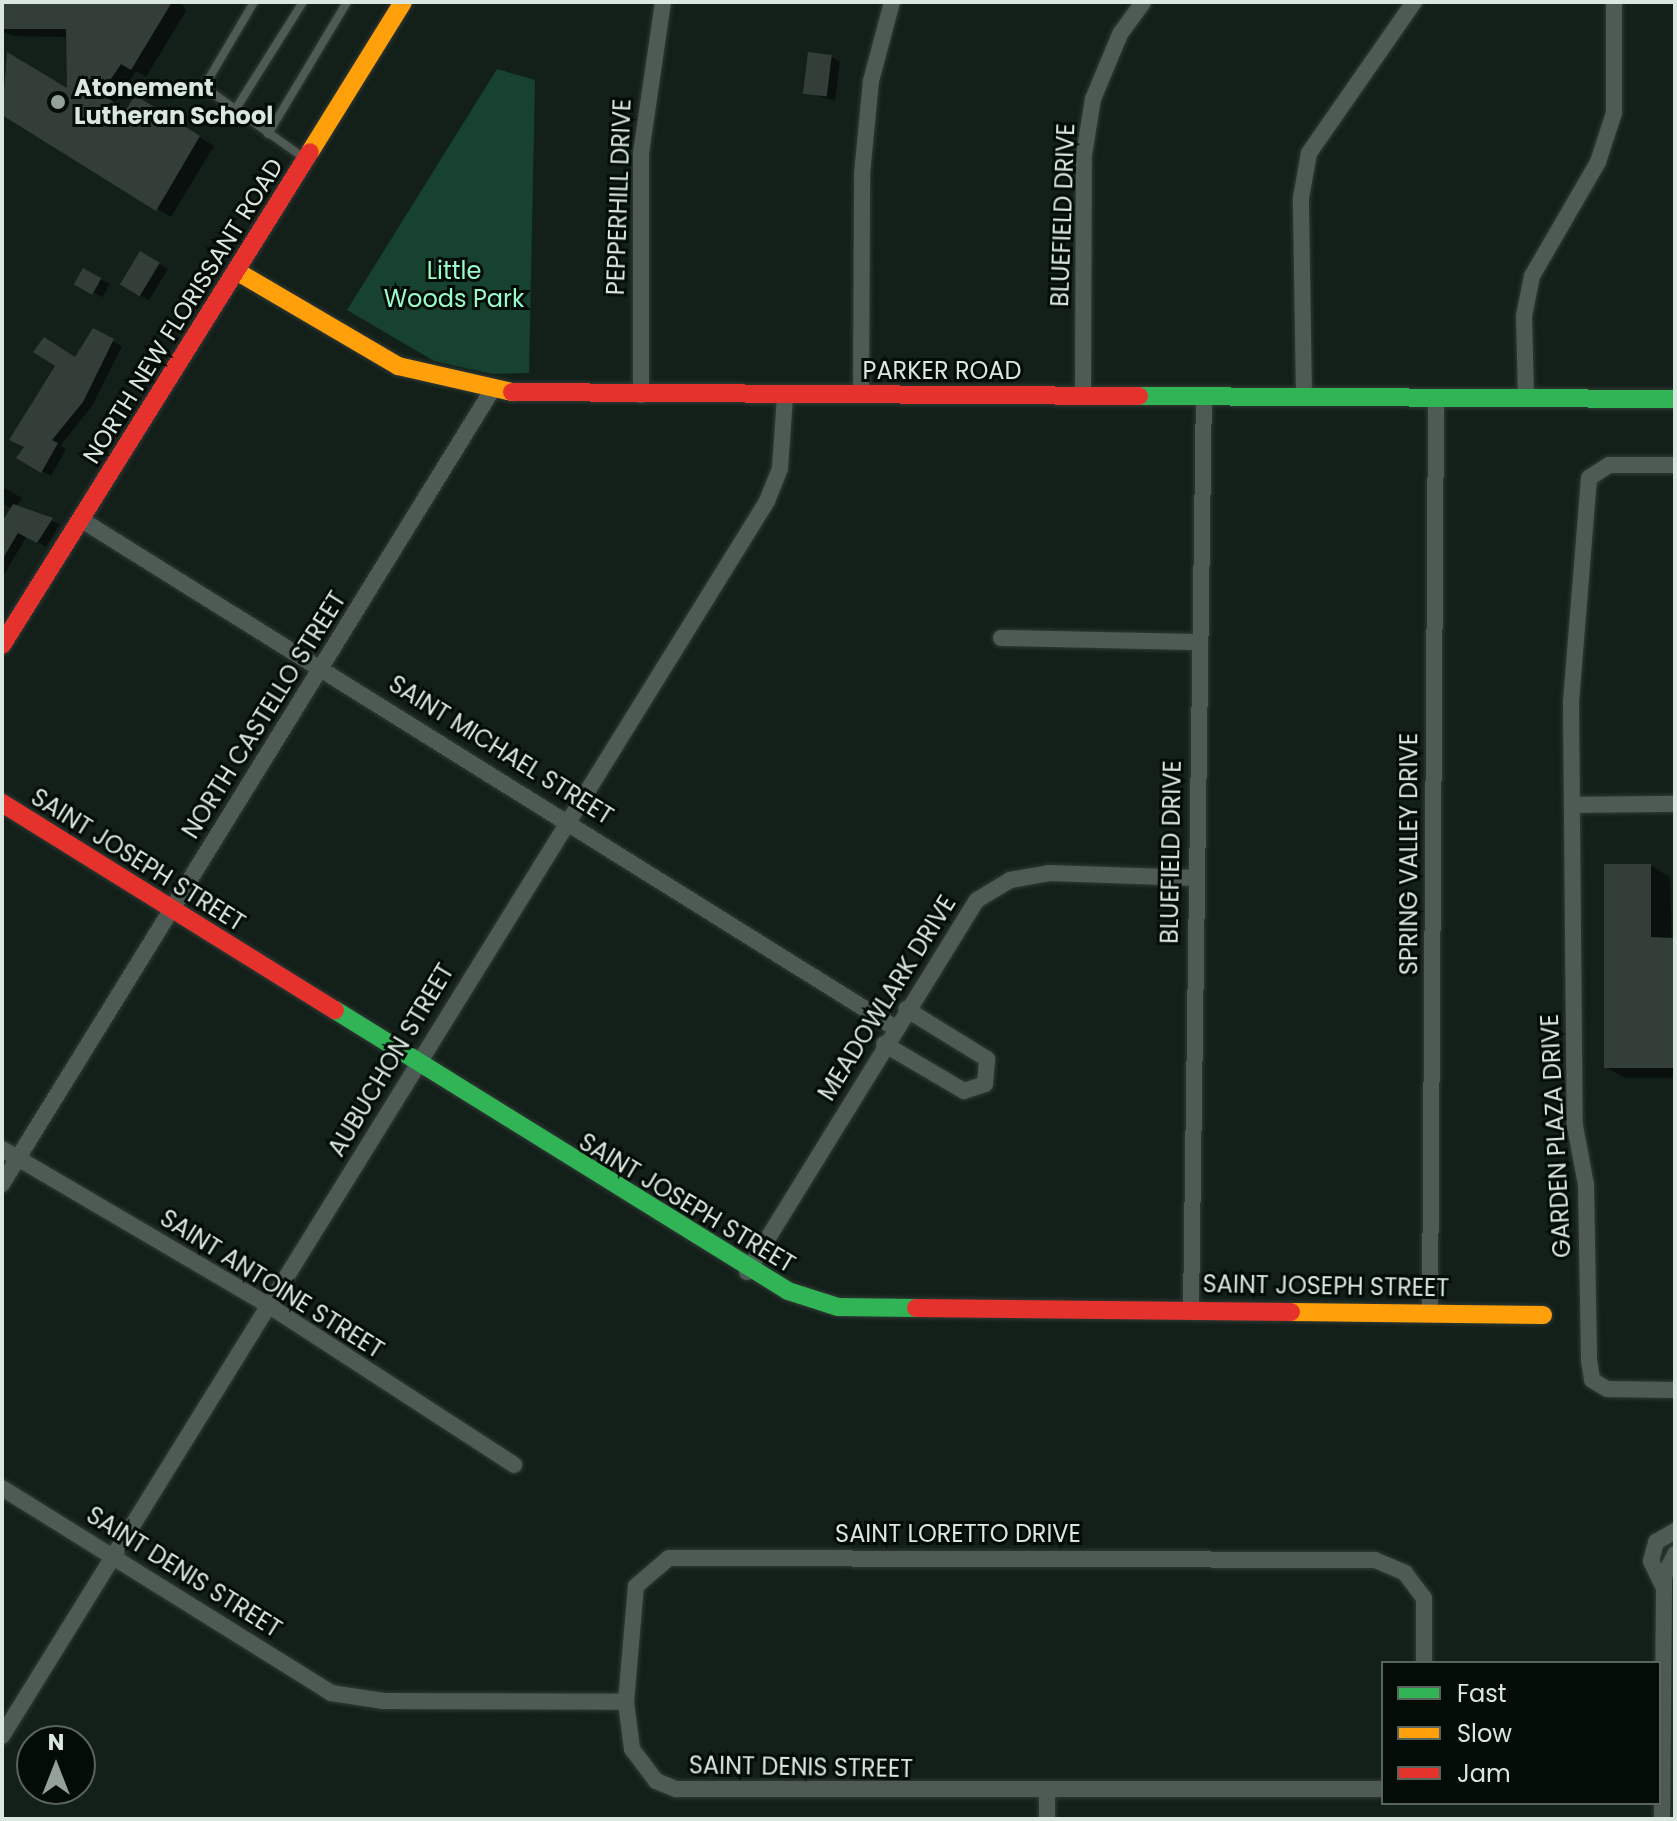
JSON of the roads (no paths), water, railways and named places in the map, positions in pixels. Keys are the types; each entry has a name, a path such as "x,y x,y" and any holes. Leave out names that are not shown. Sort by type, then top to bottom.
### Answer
{"main road":[{"name":"NORTH NEW FLORISSANT ROAD","path":"2,645 238,272 403,2"},
{"name":"PARKER ROAD","path":"238,272 398,366 491,392 1675,399"},
{"name":"SAINT JOSEPH STREET","path":"2,803 747,1272 838,1307 1430,1311 1543,1315"}],"street":[{"name":"PEPPERHILL DRIVE","path":"641,395 641,153 663,2"},
{"path":"861,395 862,174 871,81 892,2"},
{"name":"BLUEFIELD DRIVE","path":"1083,395 1091,113 1120,34 1143,2"},
{"path":"1304,397 1301,198 1309,153 1414,2"},
{"path":"1526,398 1524,316 1532,276 1598,162 1614,113 1614,2"},
{"name":"NORTH CASTELLO STREET","path":"2,1184 491,392"},
{"name":"BLUEFIELD DRIVE","path":"1191,1309 1198,642 1204,395"},
{"name":"AUBUCHON STREET","path":"2,1736 271,1307 415,1064 767,501 780,468 785,396"},
{"name":"SPRING VALLEY DRIVE","path":"1430,1311 1436,398"},
{"name":"GARDEN PLAZA DRIVE","path":"1675,465 1598,467 1584,492 1573,805 1575,1126 1586,1185 1592,1380 1607,1389 1675,1390"},
{"name":"SAINT MICHAEL STREET","path":"80,519 569,819 894,1027"},
{"path":"1001,638 1198,642"},
{"path":"1573,805 1675,804"},
{"name":"MEADOWLARK DRIVE","path":"747,1272 894,1027 977,900 1010,880 1049,873 1195,878"},
{"path":"884,1044 964,1091 985,1084 987,1059 906,1009"},
{"name":"SAINT ANTOINE STREET","path":"2,1149 271,1307 514,1465"},
{"name":"SAINT DENIS STREET","path":"2,1488 331,1693 383,1701 626,1702 632,1749 656,1781 676,1789 1047,1793 1381,1789"},
{"path":"1664,1588 1651,1561 1656,1542 1675,1531"},
{"path":"1662,1819 1664,1588 1674,1555"},
{"name":"SAINT LORETTO DRIVE","path":"626,1702 636,1586 669,1558 1375,1560 1405,1573 1424,1598 1424,1661"},
{"path":"1047,1793 1047,1819"}],"lane":[{"path":"254,2 204,87 307,160"},
{"path":"235,110 303,2"},
{"path":"268,134 347,2"}],"place":[{"name":"Atonement Lutheran School","path":"58,102"}],"park label":[{"name":"Little Woods Park","path":"454,285"}]}
